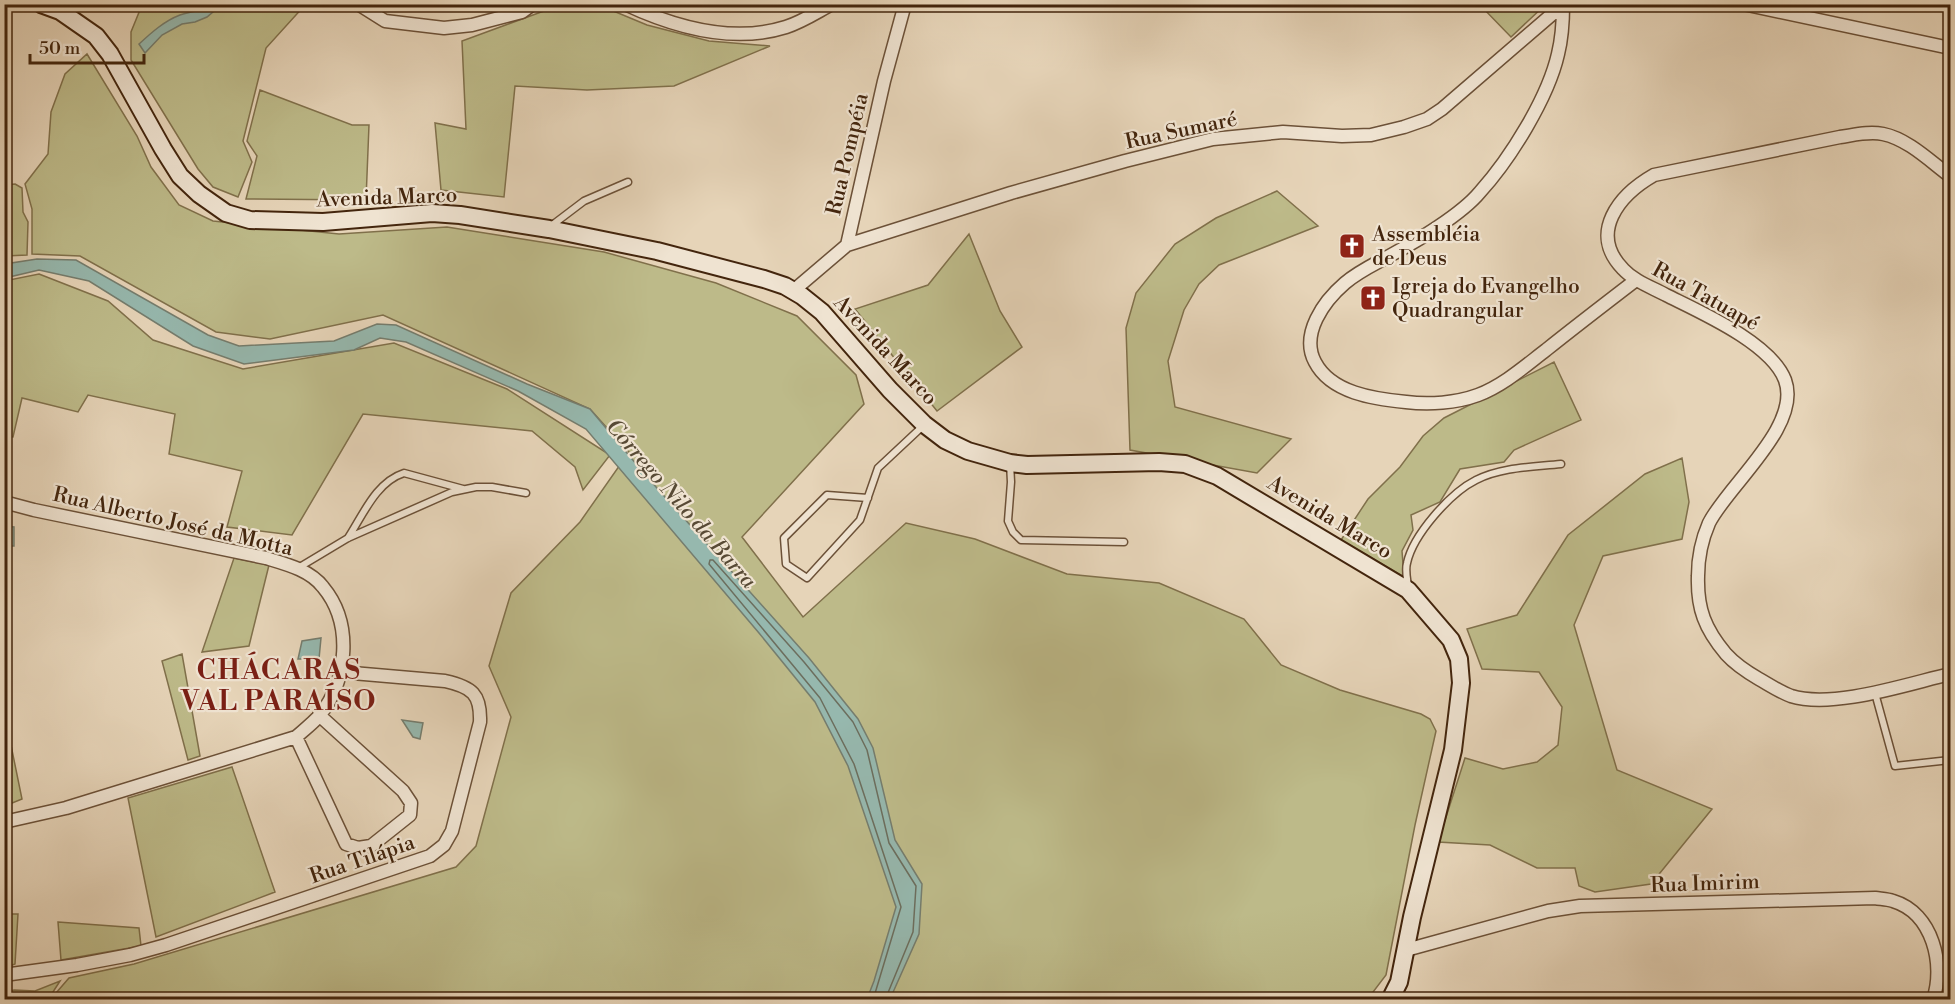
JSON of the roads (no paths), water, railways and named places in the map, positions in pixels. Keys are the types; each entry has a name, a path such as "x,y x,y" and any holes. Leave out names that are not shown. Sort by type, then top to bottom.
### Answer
{"main road":[{"name":"Avenida Marco","path":"41,4 64,8 96,36 110,54 180,176 199,194 226,213 250,220 323,222 432,213 460,215 549,229 657,251 764,279 785,286 822,312 890,390 924,424 945,440 968,451 1027,465 1159,462 1185,464 1216,476 1408,590 1451,640 1459,659 1461,683 1453,750 1399,982 1390,999"}],"street":[{"path":"358,4 385,21 444,28 472,25 522,12 533,4"},
{"path":"625,4 676,25 695,30 733,33 764,32 787,26 832,4"},
{"name":"Rua Pompéia","path":"793,291 846,245 884,81 905,4"},
{"path":"1743,4 1950,48"},
{"path":"1563,5 1558,57 1535,110 1511,152 1480,193 1455,215 1344,284 1326,304 1314,323 1310,337 1310,352 1320,372 1335,384 1356,392 1377,399 1412,403 1447,402 1478,395 1508,379 1636,280"},
{"name":"Rua Sumaré","path":"846,245 1034,187 1213,139 1283,132 1342,136 1371,135 1404,127 1442,109 1563,5"},
{"name":"Rua Tatuapé","path":"1950,176 1898,140 1882,134 1866,133 1653,175 1629,192 1619,203 1610,219 1607,239 1612,254 1622,269 1636,280 1695,310 1760,348 1775,363 1784,379 1788,396 1785,414 1766,446 1710,523 1702,543 1697,592 1702,617 1715,641 1731,660 1767,684 1791,696 1822,699 1856,697 1950,674"},
{"name":"Rua Alberto José da Motta","path":"4,502 267,558 297,568 322,585 334,604 344,637 341,672 335,690 319,715 296,737 66,808 4,822"},
{"name":"Rua Tilápia","path":"4,975 105,961 166,945 421,860 444,845 452,831 480,722 481,707 476,697 469,689 445,681 341,672"},
{"path":"296,737 346,844 358,848 371,846 410,814 411,803 403,791 319,715"},
{"name":"Rua Imirim","path":"1406,950 1548,911 1580,906 1875,898 1895,901 1922,922 1931,936 1936,953 1937,988 1933,999"}],"lane":[{"path":"549,229 584,201 628,182"},
{"path":"867,498 827,495 784,538 786,564 807,578 860,520 878,468 924,424"},
{"path":"1010,462 1008,521 1013,532 1021,540 1124,542"},
{"path":"1408,590 1406,564 1412,550 1423,528 1446,502 1475,480 1509,469 1561,464"},
{"path":"348,538 383,485 398,475 404,473 463,489"},
{"path":"297,568 348,538 439,497 463,489 492,487 526,493"},
{"path":"1874,693 1895,766 1950,760"}],"water":[{"path":"207,4 221,5 207,17 182,24 162,35 145,53 139,44 158,28 174,18"},
{"path":"37,259 76,260 208,335 239,346 334,341 377,324 396,325 527,384 590,409 648,478 809,658 858,719 873,748 895,840 922,884 919,934 890,999 867,999 896,907 848,766 815,702 586,429 518,391 406,342 380,338 354,350 244,364 193,346 89,281 39,270 5,278 5,264"},
{"path":"5,526 14,527 14,546 5,546"},
{"path":"321,638 319,659 298,659 302,641"},
{"path":"402,720 423,723 420,739 413,737"}],"place":[{"name":"Assembléia de Deus","path":"1352,246"},
{"name":"Igreja do Evangelho Quadrangular","path":"1373,298"}],"district":[{"name":"CHÁCARAS VAL PARAÍSO","path":"279,686"}],"water label":[{"name":"Córrego Nilo da Barra","path":"682,503"}]}
